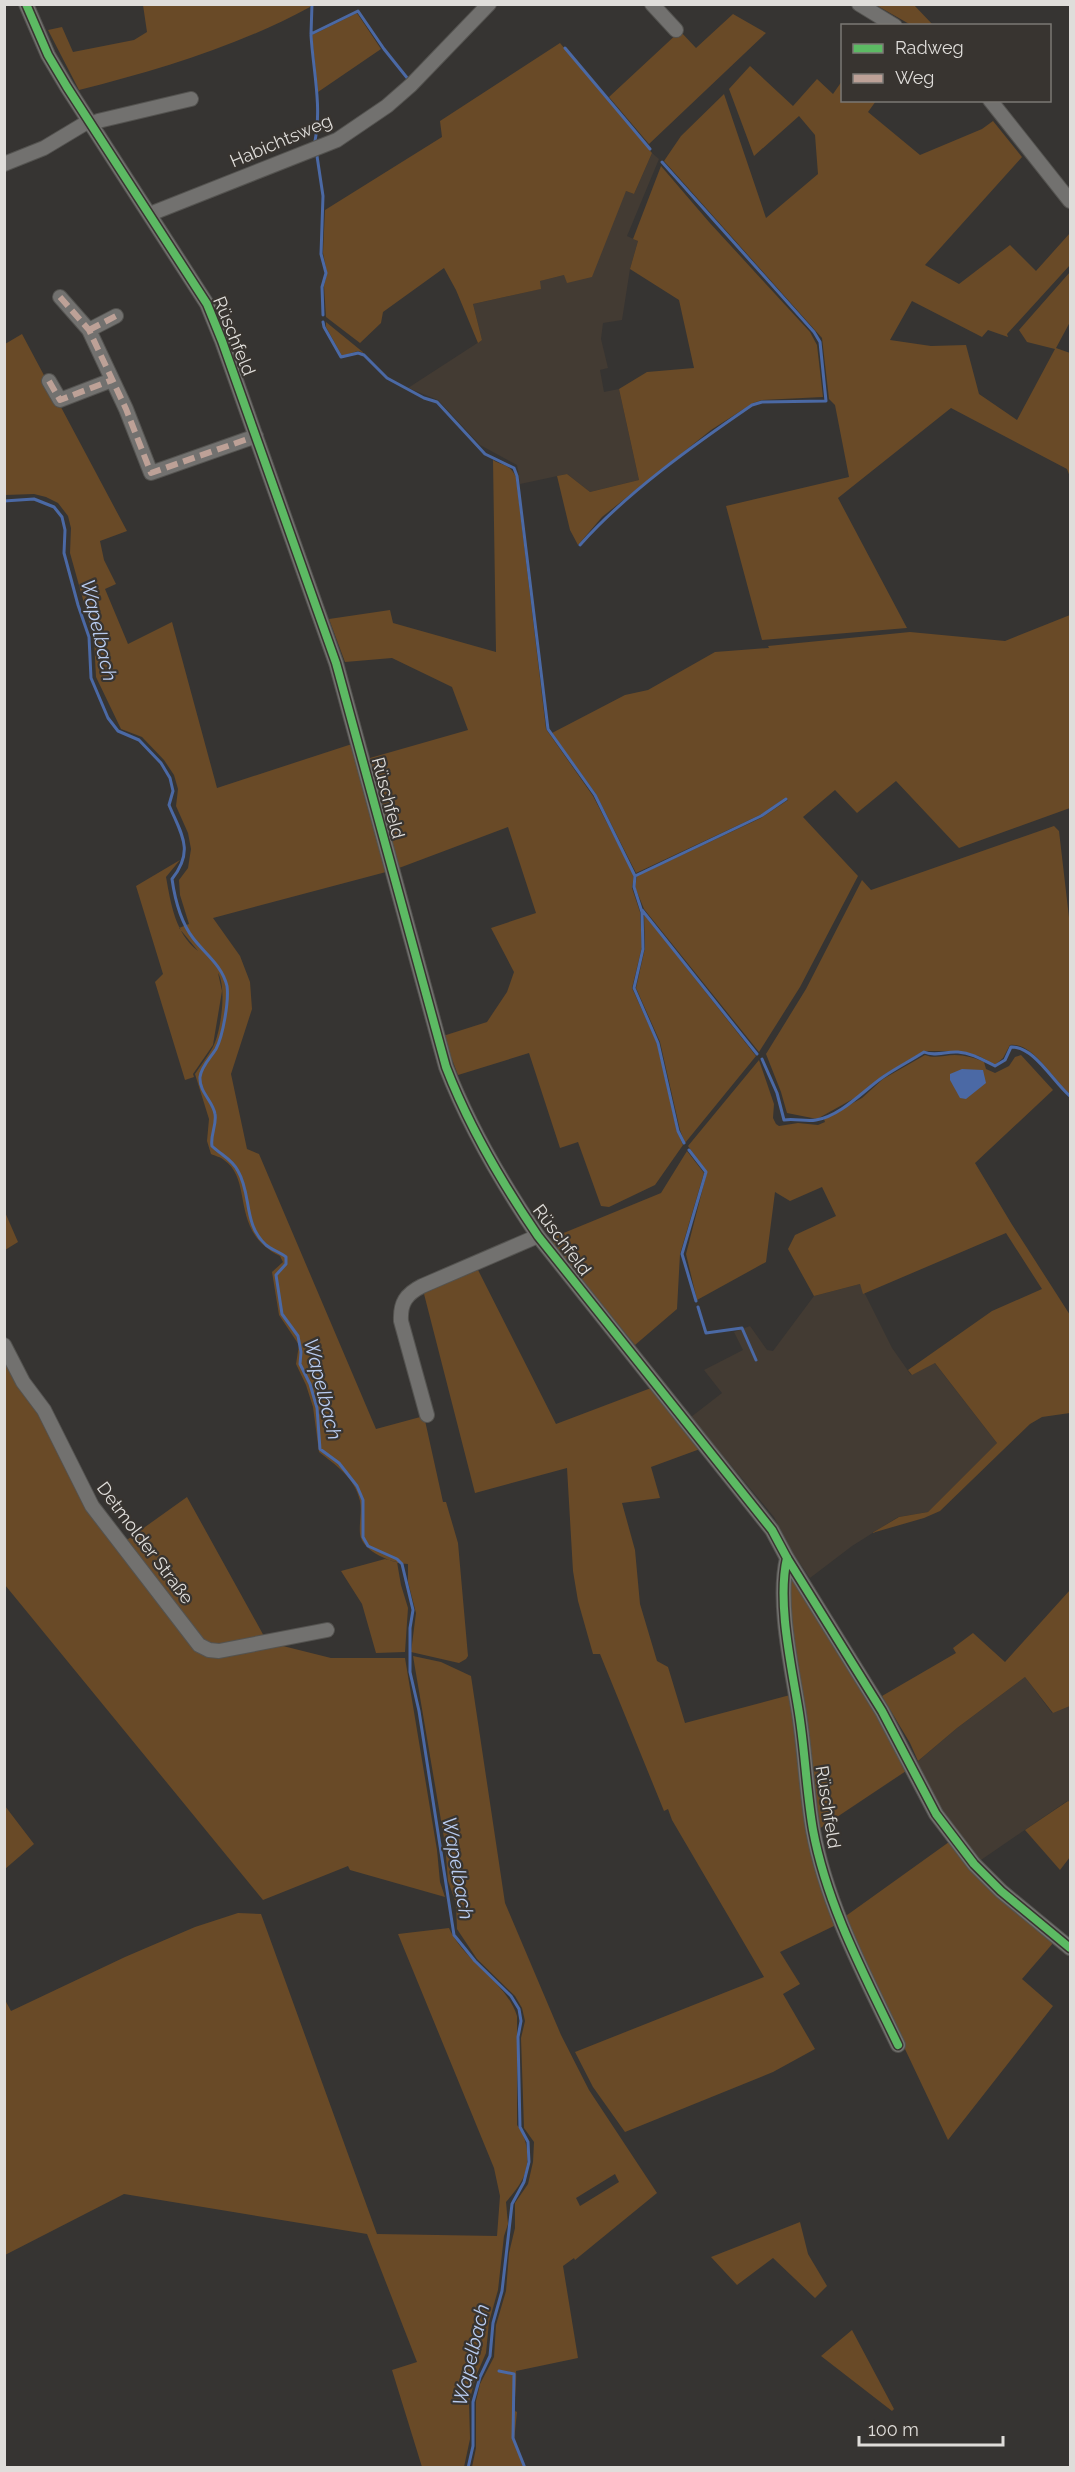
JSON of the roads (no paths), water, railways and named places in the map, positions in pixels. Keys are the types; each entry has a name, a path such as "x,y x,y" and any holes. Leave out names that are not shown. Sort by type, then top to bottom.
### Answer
{"street":[{"name":"Rüschfeld","path":"26,4 48,55 207,304 336,663 446,1067 457,1096 505,1188 538,1236 772,1530 882,1711 936,1814 981,1871 1001,1891 1071,1948"},
{"name":"Habichtsweg","path":"150,214 337,140 387,106 411,85 489,4"},
{"path":"652,4 676,30"},
{"path":"860,4 892,24"},
{"path":"4,164 44,148 90,123 191,99"},
{"path":"992,102 1071,201"},
{"path":"60,297 89,330 126,409 151,473 256,436"},
{"path":"89,330 116,316"},
{"path":"49,381 60,400 112,380"},
{"name":"Rüschfeld","path":"427,1415 401,1321 400,1310 404,1300 411,1291 538,1236"},
{"name":"Detmolder Straße","path":"4,1345 23,1382 44,1410 92,1506 199,1645 209,1650 219,1650 327,1630"},
{"name":"Rüschfeld","path":"787,1558 782,1577 789,1651 805,1751 813,1830 839,1920 898,2045"}],"water":[{"path":"962,1069 983,1070 986,1083 966,1099 960,1098 950,1080 950,1074"}],"waterway":[{"path":"312,4 311,34 358,11 408,79"},
{"path":"311,35 318,114 315,141"},
{"path":"565,48 650,149"},
{"path":"317,156 323,196 321,254 326,273 322,287 323,315"},
{"path":"580,545 640,488 752,405 762,402 826,401 820,342 814,332 662,162"},
{"path":"323,322 341,357 358,353 364,355 387,378 424,398 437,402 485,454 514,468 517,476 548,729 595,795 635,876 634,887 642,912 643,949 634,988 658,1043 678,1131 684,1143"},
{"name":"Wapelbach","path":"4,501 34,499 54,507 62,517 65,530 64,553 89,637 91,678 108,718 118,731 139,740 161,763 170,778 173,791 169,805 184,842 183,859 172,879 181,917 188,931 217,966 227,986 221,1036 200,1077 202,1087 215,1114 212,1146 236,1167 245,1190 251,1219 259,1237 268,1247 286,1257 286,1264 276,1275 282,1314 298,1336 301,1352 300,1364 310,1384 317,1408 320,1449 339,1463 357,1486 363,1500 363,1537 368,1546 397,1559 402,1564 413,1610 410,1628 410,1672 419,1711 454,1935 475,1961 511,1996 519,2009 521,2021 518,2037 520,2127 528,2142 529,2162 524,2182 512,2204 502,2291 493,2323 490,2356 480,2377 473,2402 473,2446 468,2468"},
{"path":"635,876 761,816 786,799"},
{"path":"642,910 757,1054"},
{"path":"762,1059 777,1093 784,1120 808,1121 825,1118 852,1102 883,1077 924,1052 963,1053 995,1066 1005,1060 1011,1047 1019,1048 1035,1058 1070,1096"},
{"path":"689,1150 706,1172 682,1254 696,1301"},
{"path":"698,1307 706,1333 742,1328 756,1360"},
{"path":"499,2371 514,2374 513,2438 525,2468"}]}
